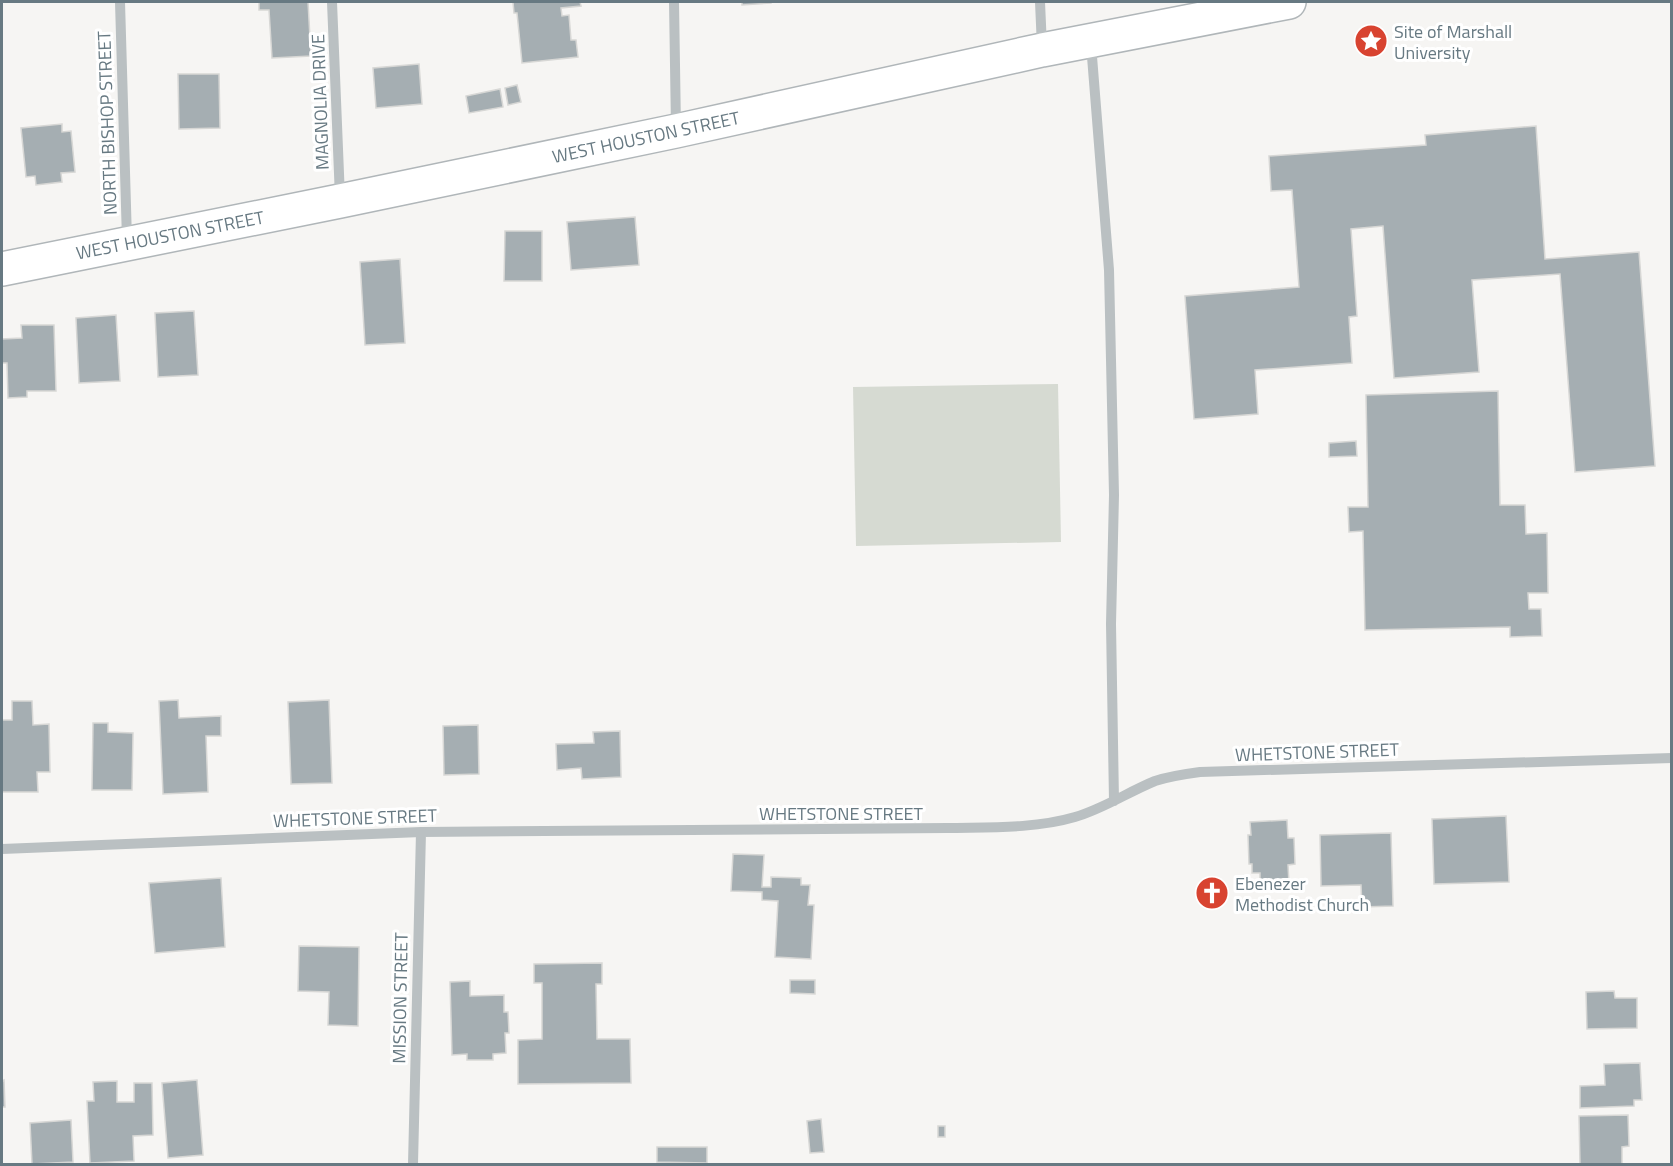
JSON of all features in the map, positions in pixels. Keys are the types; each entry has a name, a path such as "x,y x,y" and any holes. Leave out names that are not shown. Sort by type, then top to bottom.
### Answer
{"main road":[{"name":"WEST HOUSTON STREET","path":"2,269 676,131 1042,50 1289,2"}],"street":[{"name":"NORTH BISHOP STREET","path":"120,2 128,243"},
{"name":"MAGNOLIA DRIVE","path":"332,2 340,201"},
{"path":"674,2 676,131"},
{"path":"1040,2 1042,50"},
{"path":"1091,41 1108,270 1114,495 1111,624 1114,801"},
{"name":"WHETSTONE STREET","path":"2,849 421,832 1023,826 1075,817 1156,781 1200,772 1671,758"},
{"name":"MISSION STREET","path":"413,1164 421,832"}],"shaded area":[{"path":"1058,384 1061,542 856,546 853,387"}],"building":[{"path":"259,2 308,2 311,56 272,58 269,10 259,10"},
{"path":"513,2 580,2 581,6 561,8 562,16 569,15 571,40 576,40 578,57 522,63 517,13 514,13"},
{"path":"742,2 771,2 771,3 742,5"},
{"path":"419,64 422,104 376,108 373,68"},
{"path":"178,74 219,74 220,128 179,129"},
{"path":"517,85 521,102 508,105 505,88"},
{"path":"500,89 503,107 469,113 466,96"},
{"path":"62,124 62,132 71,131 75,172 61,173 62,182 36,185 35,176 26,177 21,128"},
{"path":"1536,126 1545,259 1639,252 1655,466 1575,472 1560,274 1472,280 1479,372 1394,378 1383,226 1351,229 1357,316 1349,317 1352,363 1255,370 1258,414 1194,419 1185,296 1299,287 1292,190 1271,191 1269,156 1426,145 1425,135"},
{"path":"635,217 639,265 571,270 567,222"},
{"path":"505,231 542,231 542,281 504,281"},
{"path":"400,259 405,343 365,345 360,262"},
{"path":"194,311 198,375 158,377 155,313"},
{"path":"116,315 120,381 79,383 76,318"},
{"path":"21,325 54,325 56,391 27,391 27,397 8,398 7,363 2,363 2,339 22,338"},
{"path":"1498,391 1500,505 1525,505 1526,534 1547,533 1548,593 1528,593 1529,609 1541,609 1542,636 1510,637 1510,627 1365,630 1363,531 1349,532 1348,507 1368,507 1366,395"},
{"path":"1356,441 1357,456 1329,457 1329,443"},
{"path":"178,700 179,718 221,716 221,736 206,736 208,792 163,794 159,701"},
{"path":"329,700 332,783 291,784 288,702"},
{"path":"12,701 32,701 33,725 49,724 50,772 37,772 38,792 2,792 2,720 12,720"},
{"path":"93,723 108,723 108,732 133,733 132,790 92,790"},
{"path":"478,725 479,774 444,775 443,726"},
{"path":"620,731 621,777 582,779 581,768 557,770 556,744 594,743 593,732"},
{"path":"1506,816 1509,882 1434,884 1432,819"},
{"path":"1287,820 1288,838 1294,838 1295,864 1288,865 1289,884 1260,885 1260,873 1252,873 1252,864 1249,864 1250,822"},
{"path":"1391,833 1393,906 1362,907 1361,885 1321,886 1320,835"},
{"path":"733,854 764,855 762,887 771,887 771,877 801,878 801,885 810,885 808,905 814,905 811,959 775,957 778,901 762,900 762,892 731,891"},
{"path":"221,878 225,947 155,953 149,883"},
{"path":"299,946 359,947 358,1026 328,1025 329,992 298,991"},
{"path":"602,963 602,984 596,984 597,1039 630,1039 631,1083 518,1084 518,1040 542,1039 542,983 534,983 534,964"},
{"path":"790,980 815,980 815,994 790,993"},
{"path":"470,981 470,996 504,995 504,1012 508,1012 509,1033 505,1033 506,1053 493,1054 493,1060 467,1060 467,1054 452,1055 450,982"},
{"path":"1614,991 1615,998 1637,998 1637,1028 1587,1029 1586,992"},
{"path":"1640,1063 1642,1100 1634,1100 1634,1106 1580,1108 1580,1086 1605,1085 1604,1064"},
{"path":"4,1080 5,1107 2,1107 2,1081"},
{"path":"197,1080 203,1155 168,1158 162,1083"},
{"path":"117,1081 117,1102 134,1102 134,1083 152,1083 153,1135 133,1136 134,1161 90,1163 87,1101 94,1101 93,1082"},
{"path":"1628,1115 1629,1146 1622,1147 1622,1164 1580,1164 1579,1116"},
{"path":"821,1119 824,1152 810,1153 807,1121"},
{"path":"71,1120 73,1162 32,1164 30,1123"},
{"path":"938,1126 945,1126 945,1137 938,1137"},
{"path":"657,1147 707,1147 707,1163 657,1162"}],"place":[{"name":"Site of Marshall University","path":"1371,41"},
{"name":"Ebenezer Methodist Church","path":"1212,893"}]}
